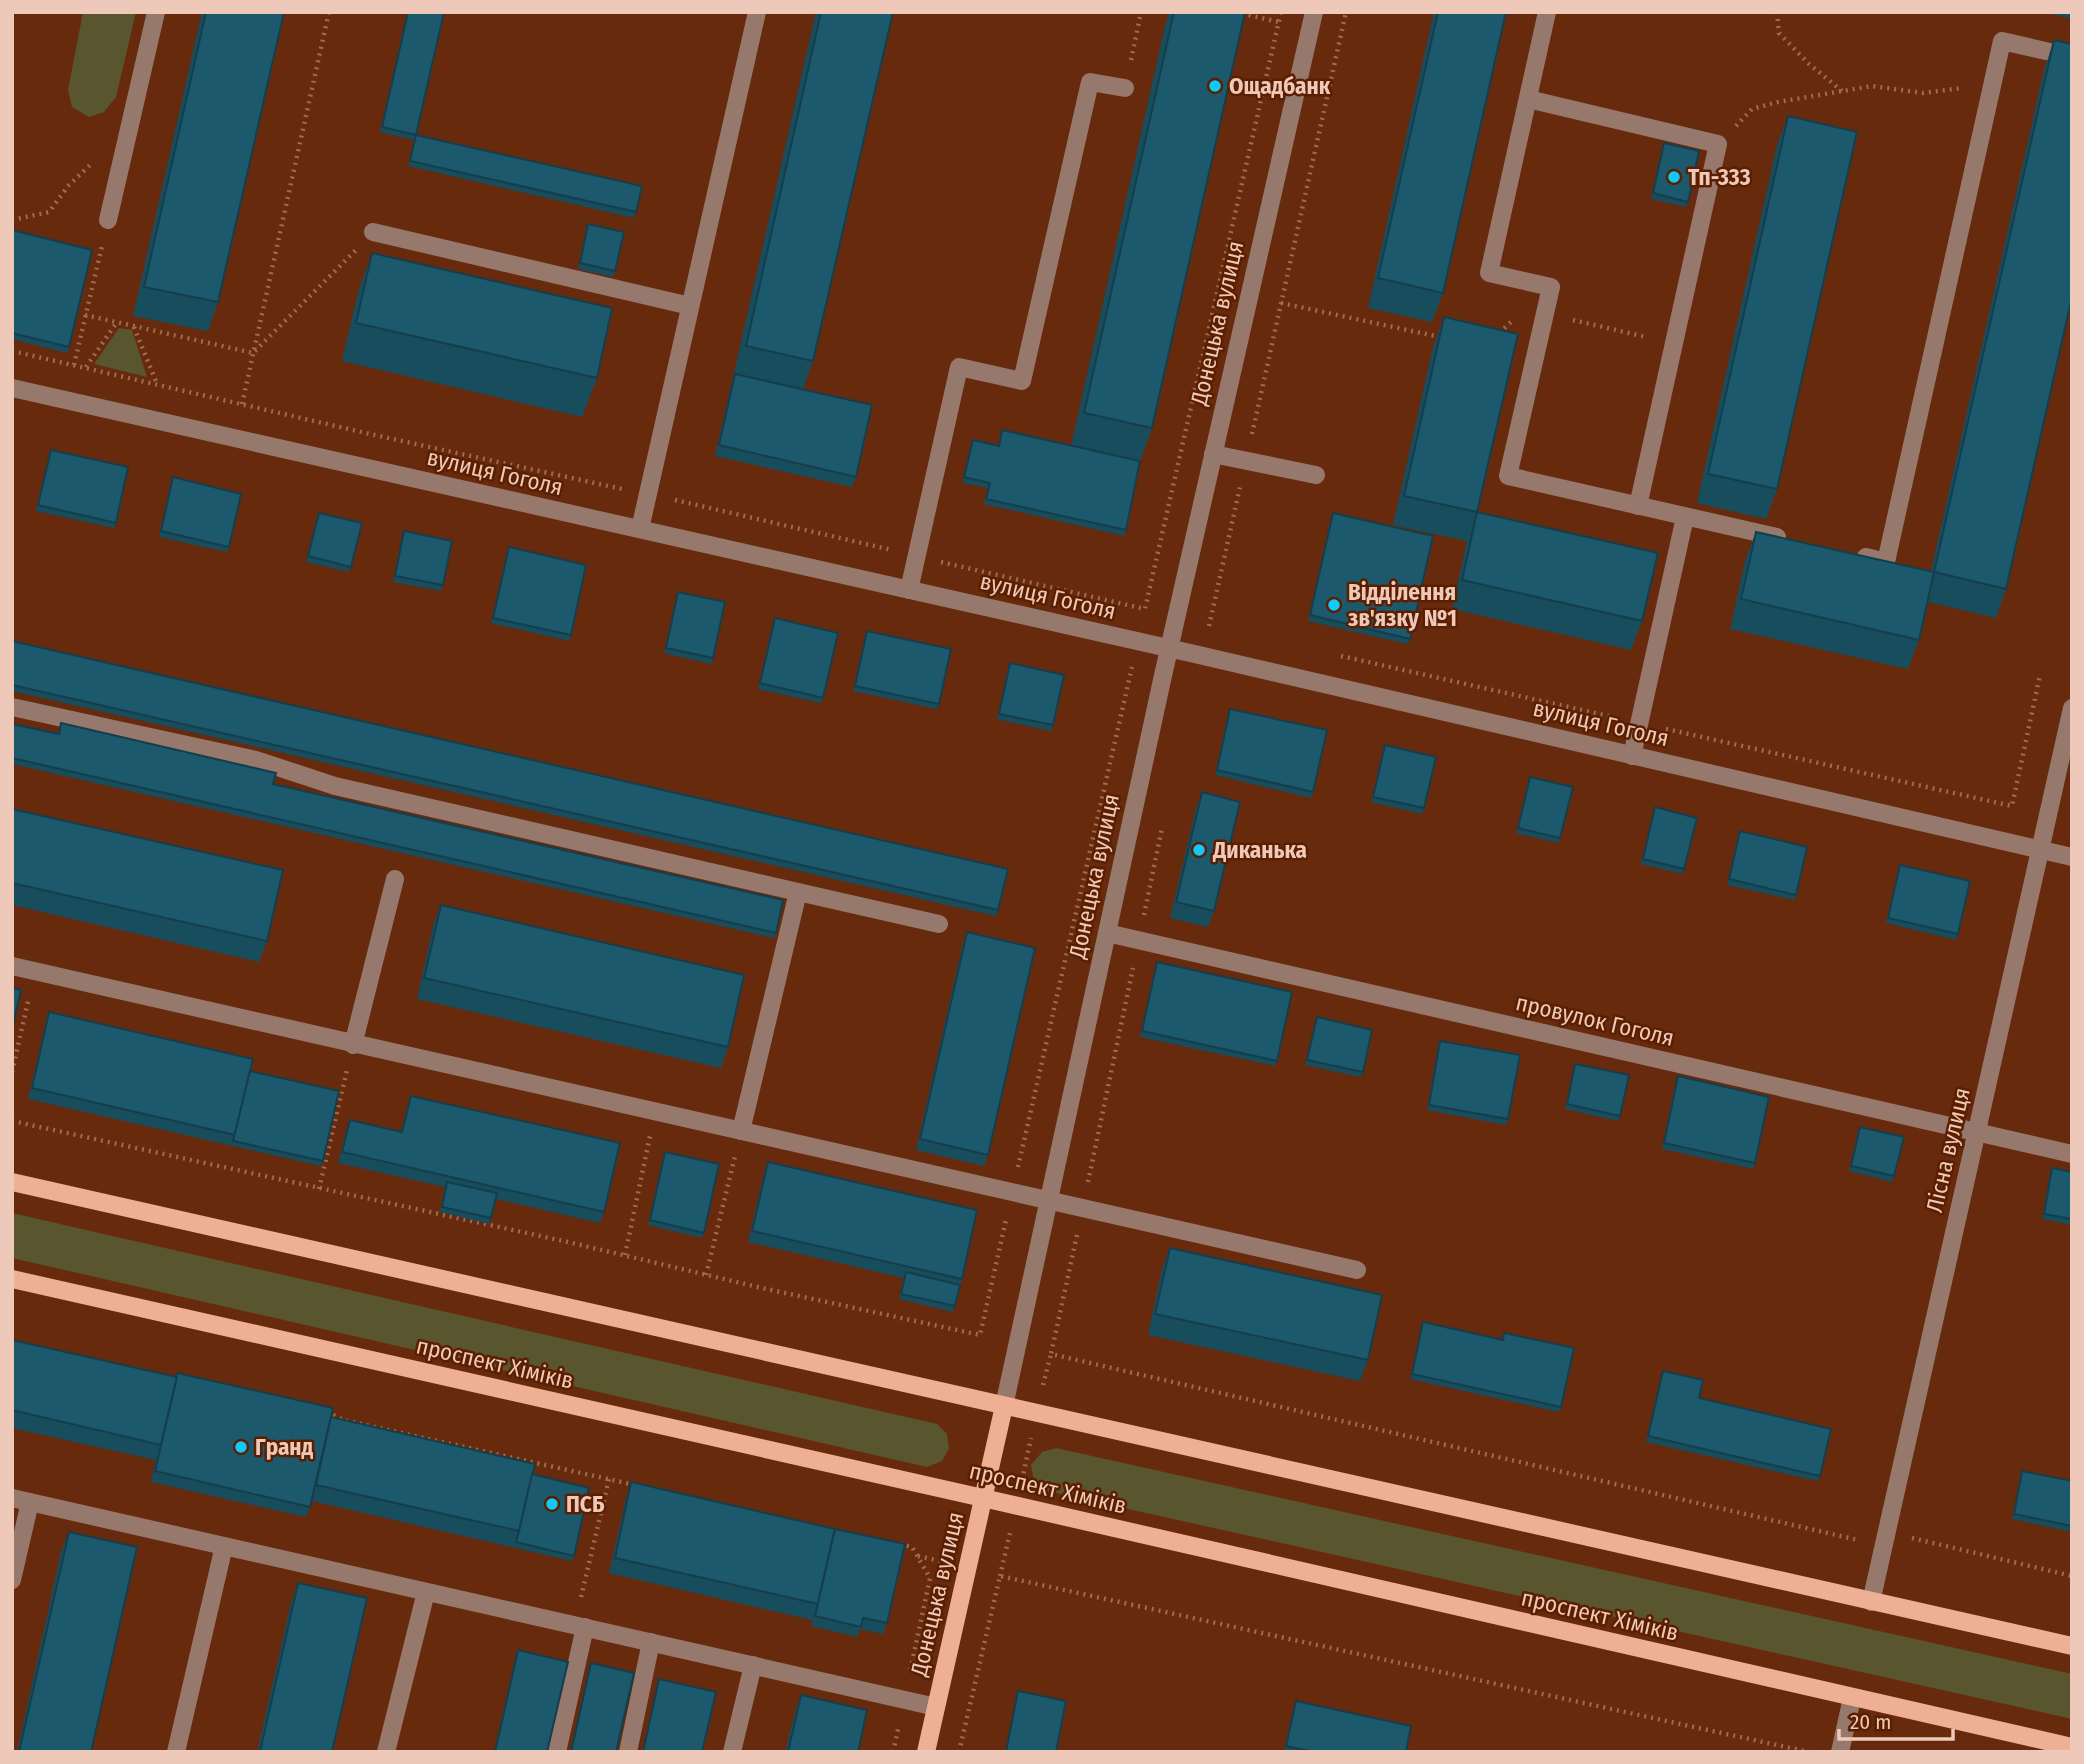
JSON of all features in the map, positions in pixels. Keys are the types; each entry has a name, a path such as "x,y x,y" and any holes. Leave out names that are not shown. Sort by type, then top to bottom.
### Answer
{"main road":[{"path":"12,1182 2072,1646"},
{"name":"проспект Хіміків","path":"12,1279 2072,1747"},
{"name":"Донецька вулиця","path":"926,1752 1004,1406"}],"street":[{"path":"108,220 156,12"},
{"path":"640,529 757,12"},
{"name":"Донецька вулиця","path":"1004,1406 1168,649 1314,12"},
{"path":"1548,12 1489,273 1550,287 1508,476 1793,541"},
{"path":"1846,553 1886,562 2001,41 2072,57"},
{"path":"909,590 959,367 1022,381 1090,82 1125,88"},
{"path":"1528,99 1718,145 1638,506"},
{"path":"373,232 690,306"},
{"name":"вулиця Гоголя","path":"12,387 2072,857"},
{"path":"1213,454 1316,475"},
{"path":"1632,756 1685,517"},
{"path":"12,707 256,760 334,786 939,924"},
{"name":"Лісна вулиця","path":"1871,1602 2072,708"},
{"path":"353,1045 395,879"},
{"path":"741,1132 797,892"},
{"name":"провулок Гоголя","path":"1107,933 2072,1154"},
{"path":"12,966 1357,1270"},
{"path":"12,1498 936,1707"},
{"path":"12,1580 30,1502"},
{"path":"176,1752 224,1546"},
{"path":"386,1752 426,1592"},
{"path":"557,1752 580,1626"},
{"path":"628,1752 651,1642"},
{"path":"732,1752 753,1665"},
{"path":"1839,1752 1852,1698"}],"path":[{"path":"242,404 329,12"},
{"path":"1125,88 1141,12"},
{"path":"1235,12 1279,22"},
{"path":"12,351 369,435 648,494 1145,609 1281,12"},
{"path":"1209,626 1346,12"},
{"path":"1777,12 1779,33 1809,64 1843,92"},
{"path":"1718,145 1752,109 1778,102 1872,86 1923,93 1992,85"},
{"path":"12,220 49,212 69,185 129,127"},
{"path":"74,365 108,220"},
{"path":"253,353 373,232"},
{"path":"1493,337 1550,287"},
{"path":"1281,303 1443,337"},
{"path":"1544,314 1674,343"},
{"path":"85,315 253,353"},
{"path":"86,367 117,323"},
{"path":"134,326 157,384"},
{"path":"12,1072 34,971"},
{"path":"319,1189 353,1045"},
{"path":"625,1255 655,1112"},
{"path":"706,1275 741,1132"},
{"path":"320,1410 343,1420 635,1485"},
{"path":"580,1626 609,1479"},
{"path":"1887,1532 2072,1576"},
{"path":"893,1752 930,1578 912,1547 899,1544"},
{"path":"959,1752 1000,1576 1810,1752"}],"shaded area":[{"path":"83,12 136,12 116,97 104,112 89,117 72,107 68,90"},
{"path":"119,328 132,330 147,377 94,364"},
{"path":"12,1213 937,1424 947,1434 949,1449 942,1461 927,1467 12,1258"},
{"path":"1056,1448 2072,1674 2072,1719 1047,1491 1034,1482 1031,1465 1042,1452"}],"building":[{"path":"206,12 284,12 218,302 144,287"},
{"path":"408,12 444,12 416,135 382,127"},
{"path":"821,12 893,12 813,361 746,346"},
{"path":"1174,12 1245,12 1152,428 1084,413"},
{"path":"1438,12 1506,12 1443,293 1378,278"},
{"path":"2054,40 2072,44 2072,297 2006,589 1934,572"},
{"path":"1788,116 1857,132 1777,489 1708,474"},
{"path":"416,135 642,186 636,212 410,161"},
{"name":"Тп-333","path":"1664,143 1699,151 1688,202 1653,193"},
{"path":"588,224 624,232 615,271 580,263"},
{"path":"12,230 92,250 69,347 12,333"},
{"path":"372,253 612,308 597,378 356,323"},
{"path":"1444,317 1518,334 1477,512 1404,496"},
{"path":"735,374 872,405 856,477 719,445"},
{"path":"1002,430 1140,461 1126,530 986,499 990,483 964,477 973,440 999,446"},
{"path":"51,450 128,467 116,523 38,505"},
{"path":"173,477 241,494 229,547 161,531"},
{"path":"1477,512 1658,553 1642,621 1462,580"},
{"path":"319,513 362,523 351,567 308,556"},
{"path":"1333,513 1433,536 1410,639 1310,615"},
{"path":"404,531 452,541 443,585 395,576"},
{"path":"1756,532 1934,572 1919,640 1741,599"},
{"path":"509,547 586,565 571,635 493,618"},
{"path":"678,592 725,602 713,658 666,648"},
{"path":"775,618 838,633 823,698 760,683"},
{"path":"867,631 951,649 939,704 855,686"},
{"path":"12,641 1008,869 998,910 12,685"},
{"path":"1010,663 1064,675 1053,725 999,714"},
{"path":"1230,709 1327,730 1313,792 1217,770"},
{"path":"61,723 276,773 273,784 783,900 776,933 12,758 12,724 59,734"},
{"path":"1385,745 1436,757 1424,808 1373,797"},
{"path":"1530,777 1573,787 1560,838 1518,828"},
{"path":"1202,792 1240,802 1214,911 1176,902"},
{"path":"1655,807 1697,818 1684,869 1643,859"},
{"path":"12,809 283,870 267,941 12,883"},
{"path":"1740,831 1807,847 1796,895 1729,879"},
{"path":"1900,865 1970,881 1958,934 1888,918"},
{"path":"441,905 744,975 728,1047 424,978"},
{"path":"967,932 1035,948 988,1155 920,1139"},
{"path":"1157,962 1292,992 1277,1061 1142,1031"},
{"path":"12,988 21,990 12,1029"},
{"path":"49,1012 253,1059 235,1135 32,1088"},
{"path":"1317,1017 1372,1030 1363,1072 1307,1060"},
{"path":"1440,1041 1520,1055 1508,1119 1429,1105"},
{"path":"1575,1064 1629,1075 1620,1116 1567,1104"},
{"path":"250,1071 339,1091 323,1161 233,1141"},
{"path":"1678,1076 1769,1097 1755,1163 1664,1143"},
{"path":"411,1096 620,1143 604,1212 342,1152 350,1120 402,1132"},
{"path":"1860,1127 1904,1137 1894,1176 1851,1166"},
{"path":"665,1152 719,1164 704,1233 650,1220"},
{"path":"768,1162 977,1210 962,1279 752,1231"},
{"path":"2052,1168 2072,1172 2072,1219 2044,1214"},
{"path":"447,1182 497,1193 491,1218 442,1207"},
{"path":"1170,1248 1382,1295 1368,1360 1155,1314"},
{"path":"906,1272 960,1285 955,1306 901,1294"},
{"path":"1423,1322 1503,1340 1504,1333 1574,1348 1561,1407 1412,1374"},
{"path":"12,1340 177,1377 161,1445 12,1410"},
{"path":"1663,1371 1703,1380 1699,1398 1831,1429 1820,1476 1648,1436"},
{"name":"Гранд","path":"177,1373 333,1408 310,1507 155,1471"},
{"path":"331,1417 535,1464 519,1531 316,1485"},
{"path":"2022,1471 2072,1481 2072,1526 2014,1514"},
{"path":"532,1474 589,1488 574,1556 516,1542"},
{"path":"631,1482 835,1529 818,1604 615,1558"},
{"path":"835,1529 905,1544 887,1623 863,1618 861,1627 815,1616"},
{"path":"69,1532 137,1547 91,1752 19,1752"},
{"path":"298,1583 367,1598 332,1752 260,1752"},
{"path":"518,1650 568,1662 547,1752 495,1752"},
{"path":"591,1663 634,1673 616,1752 571,1752"},
{"path":"659,1679 716,1692 702,1752 643,1752"},
{"path":"1018,1691 1066,1701 1056,1752 1006,1752"},
{"path":"801,1695 867,1710 858,1752 788,1752"},
{"path":"1296,1701 1411,1726 1406,1752 1314,1752 1286,1746"}],"place":[{"name":"Ощадбанк","path":"1215,86"},
{"name":"Тп-333","path":"1674,177"},
{"name":"Відділення зв'язку №1","path":"1334,605"},
{"name":"Диканька","path":"1199,850"},
{"name":"Гранд","path":"241,1447"},
{"name":"ПСБ","path":"552,1504"}]}
